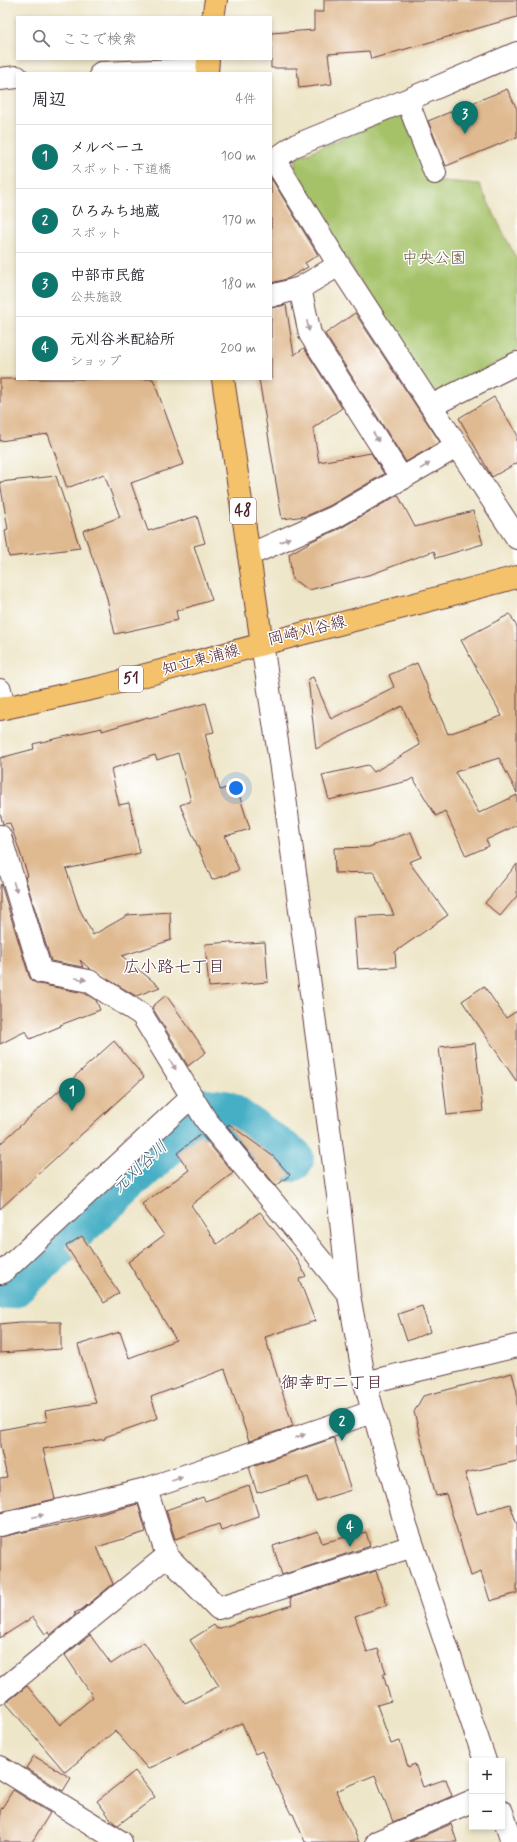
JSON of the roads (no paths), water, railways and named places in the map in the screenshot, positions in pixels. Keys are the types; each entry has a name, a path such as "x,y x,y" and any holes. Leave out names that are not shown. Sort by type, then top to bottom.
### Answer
{"main road":[{"path":"214,16 216,0"},
{"name":"岡崎刈谷線","path":"223,380 262,644 517,577"},
{"name":"知立東浦線","path":"1,703 100,687 262,644"}],"street":[{"path":"517,53 294,146 273,162 456,447 517,538"},
{"path":"119,72 208,67"},
{"path":"0,78 16,77"},
{"path":"407,100 435,173"},
{"path":"272,296 300,288 339,266"},
{"path":"300,288 310,334 402,479"},
{"path":"431,406 517,363"},
{"path":"250,555 335,517 456,447"},
{"path":"262,644 281,768 311,989 339,1203 349,1295 365,1383 372,1412 413,1546 484,1758"},
{"path":"0,836 41,972 89,981 142,1015 198,1107 349,1295"},
{"path":"0,1273 198,1107"},
{"path":"365,1383 517,1346"},
{"path":"0,1525 146,1489 372,1412"},
{"path":"146,1489 167,1556 218,1608 413,1546"},
{"path":"0,1692 167,1556"},
{"path":"0,1767 121,1842"},
{"path":"377,1842 469,1802"},
{"path":"505,1821 512,1842"}],"waterway":[{"name":"元刈谷川","path":"0,1287 12,1285 197,1115 206,1111 225,1113 291,1159"}],"place":[{"name":"中部市民館","path":"465,134"},
{"name":"メルベーユ","path":"72,1111"},
{"name":"ひろみち地蔵","path":"342,1441"},
{"name":"元刈谷米配給所","path":"350,1547"}],"district":[{"name":"広小路七丁目","path":"174,967"},
{"name":"御幸町二丁目","path":"332,1383"}],"park label":[{"name":"中央公園","path":"434,258"}]}
